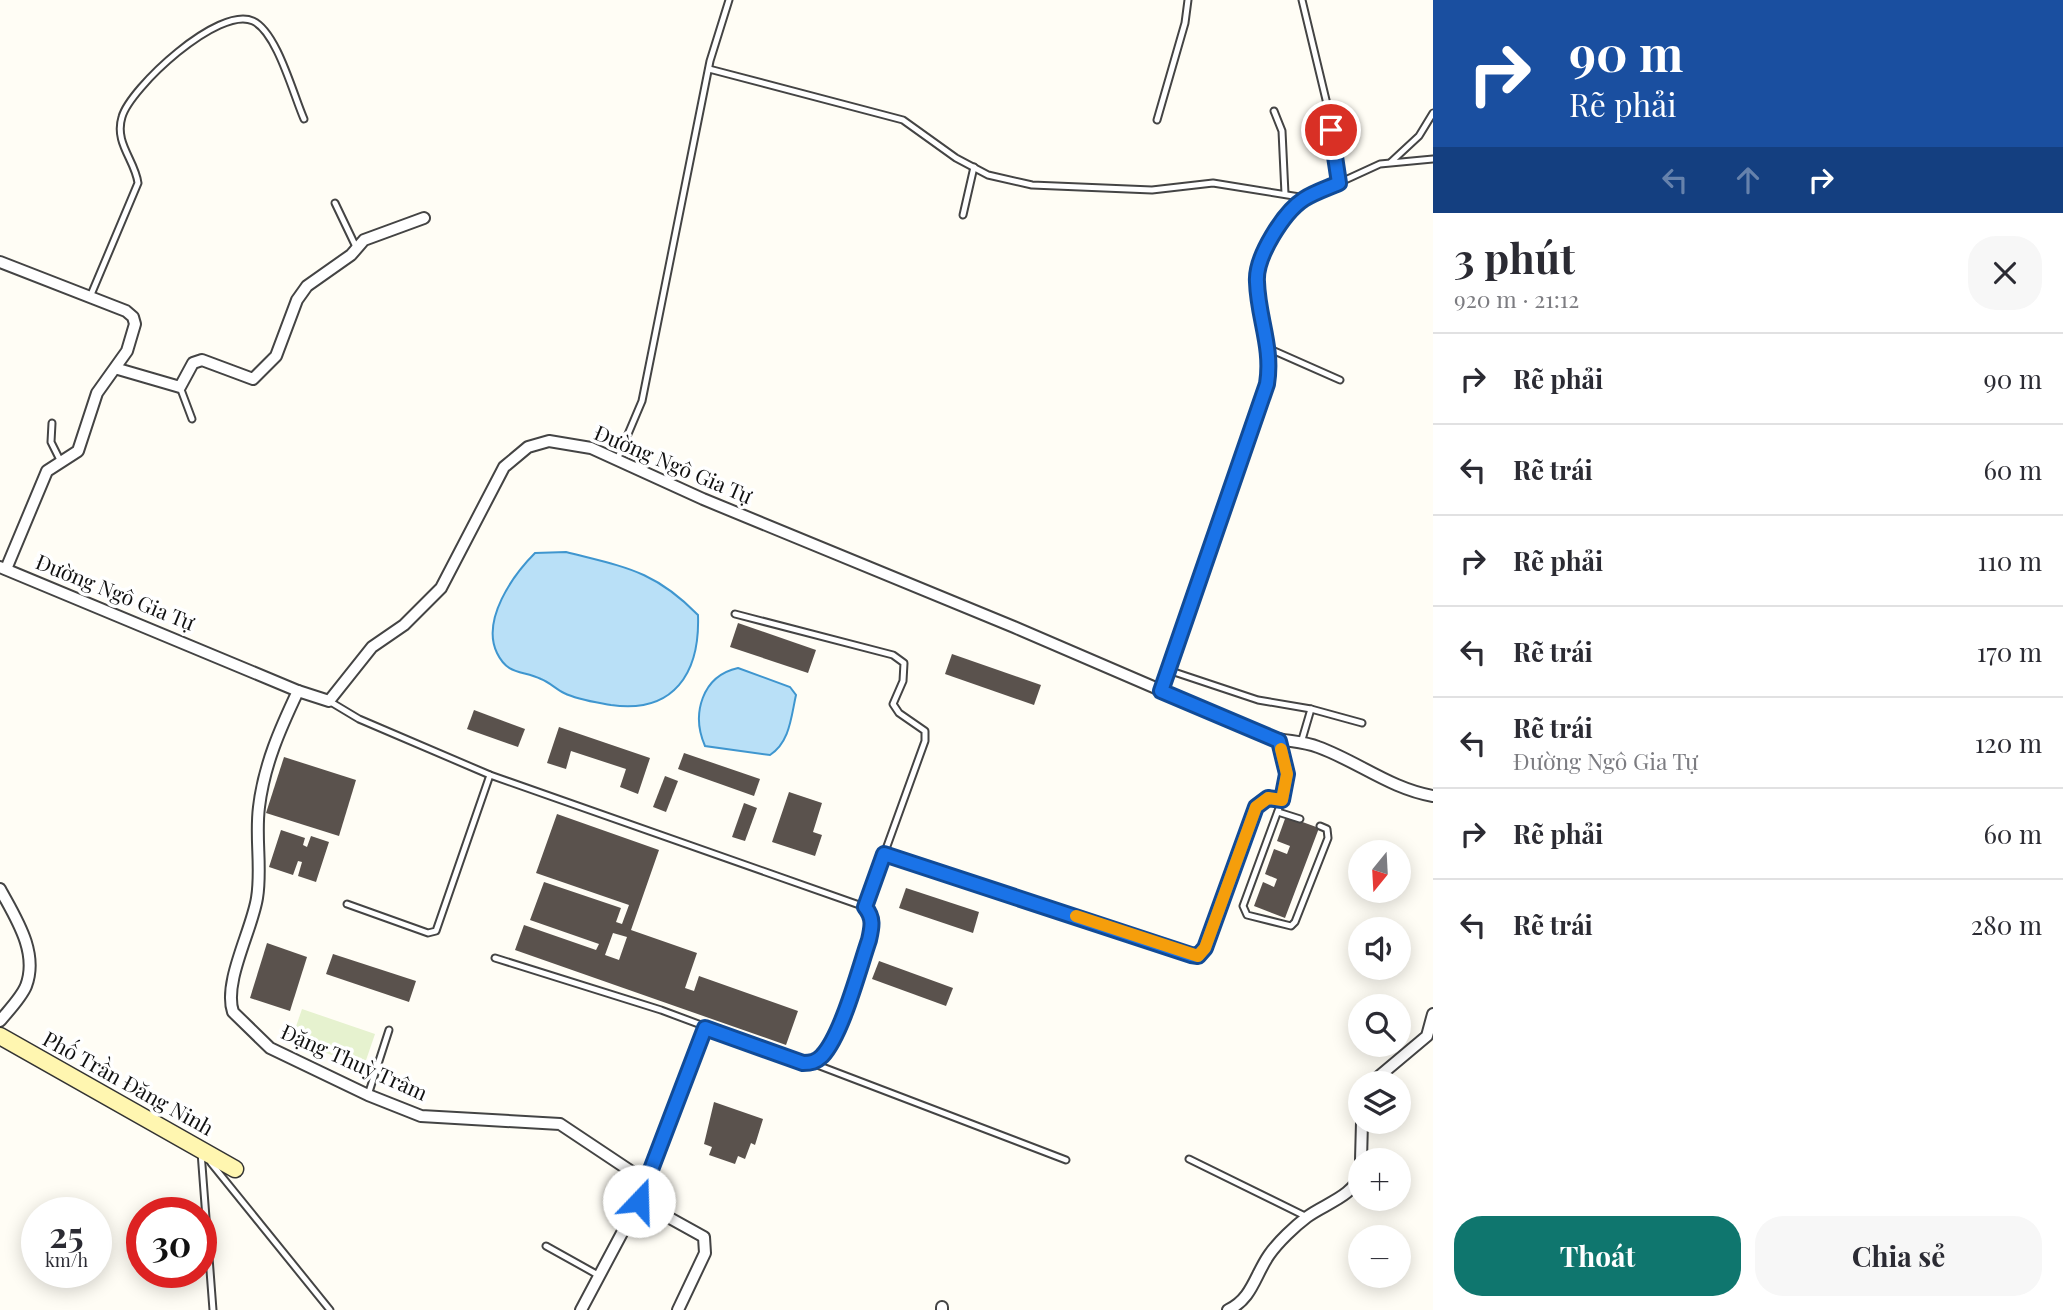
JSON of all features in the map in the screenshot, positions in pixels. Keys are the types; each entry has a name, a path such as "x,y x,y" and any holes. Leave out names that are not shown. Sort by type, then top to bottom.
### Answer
{"street":[{"path":"118,369 180,387 197,360 247,378 258,376 276,356 301,292 364,240 424,218"},
{"path":"0,262 90,297 133,317 135,324 118,369 97,393 78,451 47,471 3,568"},
{"name":"Đường Ngô Gia Tự","path":"3,568 298,691 329,701 372,647 404,625 441,587 504,467 528,447 549,441 592,449 1279,741 1301,743 1328,751 1402,787 1433,796"},
{"name":"Đặng Thuỳ Trâm","path":"298,691 271,749 264,778 259,808 257,844 260,872 257,901 230,1003 241,1023 270,1048 368,1095 421,1116 560,1124 570,1128 638,1176 643,1188"},
{"path":"0,889 25,938 29,960 26,986 0,1021"},
{"path":"1385,1071 1427,1036 1433,1014"},
{"name":"Phố Trần Đăng Ninh","path":"0,1036 235,1169"},
{"path":"581,1310 639,1201 643,1188"},
{"path":"1228,1310 1238,1305 1251,1290 1270,1254 1307,1217 1348,1190"},
{"path":"639,1201 704,1237 705,1253 678,1310"}],"lane":[{"path":"617,460 642,401 709,69 729,0"},
{"path":"1157,120 1185,23 1188,0"},
{"path":"1302,0 1327,104 1339,183"},
{"path":"90,297 138,183 136,172 122,146 122,117 130,101 184,44 215,26 242,18 252,20 268,32 304,119"},
{"path":"709,69 903,120 988,175 1032,185 1141,190 1213,183 1306,198"},
{"path":"1274,111 1282,131 1285,194"},
{"path":"1391,162 1419,136 1433,113"},
{"path":"1161,691 1267,384 1270,349 1256,284 1257,267 1262,254 1295,206 1306,198 1380,164 1433,159"},
{"path":"963,215 974,167"},
{"path":"335,203 356,249"},
{"path":"1270,349 1340,380"},
{"path":"180,387 192,419"},
{"path":"52,423 51,442 61,462"},
{"path":"734,614 893,655 904,663 903,681 893,704 899,713 925,731 925,741 865,907"},
{"path":"1168,670 1258,700 1311,709 1362,723"},
{"path":"329,701 359,719 490,775 865,907 871,914 873,925 869,940 838,1026 823,1055 812,1063"},
{"path":"1301,743 1311,709"},
{"path":"1279,741 1287,774 1282,800 1243,906 1247,915 1280,926 1291,926 1295,922 1321,862 1328,831 1320,826"},
{"path":"347,904 428,933 436,931 490,775"},
{"path":"884,854 1198,956 1205,948 1256,807 1268,798 1282,800"},
{"path":"1278,812 1300,819"},
{"path":"495,958 606,991 803,1063 812,1063 1066,1160"},
{"path":"643,1188 705,1028"},
{"path":"368,1095 388,1030"},
{"path":"200,1149 213,1310"},
{"path":"200,1149 330,1310"},
{"path":"1189,1159 1307,1217"},
{"path":"546,1246 598,1275"}],"green space":[{"path":"302,1009 375,1034 364,1066 291,1041"}],"water":[{"path":"566,552 622,567 652,579 667,588 698,615 694,655 688,671 679,685 667,696 651,703 633,706 587,701 564,693 534,676 511,669 501,660 493,640 493,627 496,613 509,586 535,553"},
{"path":"738,668 790,687 796,695 786,736 777,750 770,755 705,746 699,721 703,698 716,679"}],"building":[{"path":"738,623 816,650 808,673 730,647"},
{"path":"952,654 1041,685 1034,705 945,674"},
{"path":"474,710 525,729 518,747 467,729"},
{"path":"559,727 650,758 638,794 620,787 626,769 571,751 566,769 547,763"},
{"path":"684,753 760,779 754,796 678,769"},
{"path":"284,757 356,780 339,836 266,813"},
{"path":"665,776 678,781 666,812 653,807"},
{"path":"789,792 822,803 813,832 822,835 815,856 772,842"},
{"path":"744,803 757,808 745,841 732,837"},
{"path":"557,814 659,850 631,930 697,953 685,988 694,991 699,976 798,1011 786,1045 515,950 524,925 596,950 599,944 530,920 544,882 621,908 616,922 622,924 629,905 536,873","holes":["613,933 627,937 619,960 605,955"]},
{"path":"1286,816 1319,828 1285,918 1254,906 1263,882 1274,887 1277,879 1265,874 1274,849 1287,854 1290,846 1277,841"},
{"path":"281,830 305,838 303,845 307,847 311,836 329,842 316,882 298,876 302,862 298,861 293,875 269,867"},
{"path":"906,888 979,912 973,933 899,908"},
{"path":"267,943 307,957 290,1011 250,998"},
{"path":"333,954 416,981 409,1002 326,974"},
{"path":"879,961 953,988 946,1006 872,979"},
{"path":"714,1102 763,1119 755,1145 751,1143 745,1159 738,1156 735,1164 709,1155 712,1147 704,1144"}],"slow traffic":[{"path":"1076,916 1198,956 1205,948 1256,807 1268,798 1282,800 1287,774 1281,749"}],"route":[{"path":"639,1201 705,1028 803,1063 812,1063 823,1055 838,1026 869,940 873,925 871,914 865,907 884,854 1191,955 1198,956 1205,948 1256,807 1268,798 1282,800 1287,774 1279,741 1161,691 1267,384 1270,349 1256,284 1257,267 1262,254 1295,206 1339,183 1331,130"}]}
